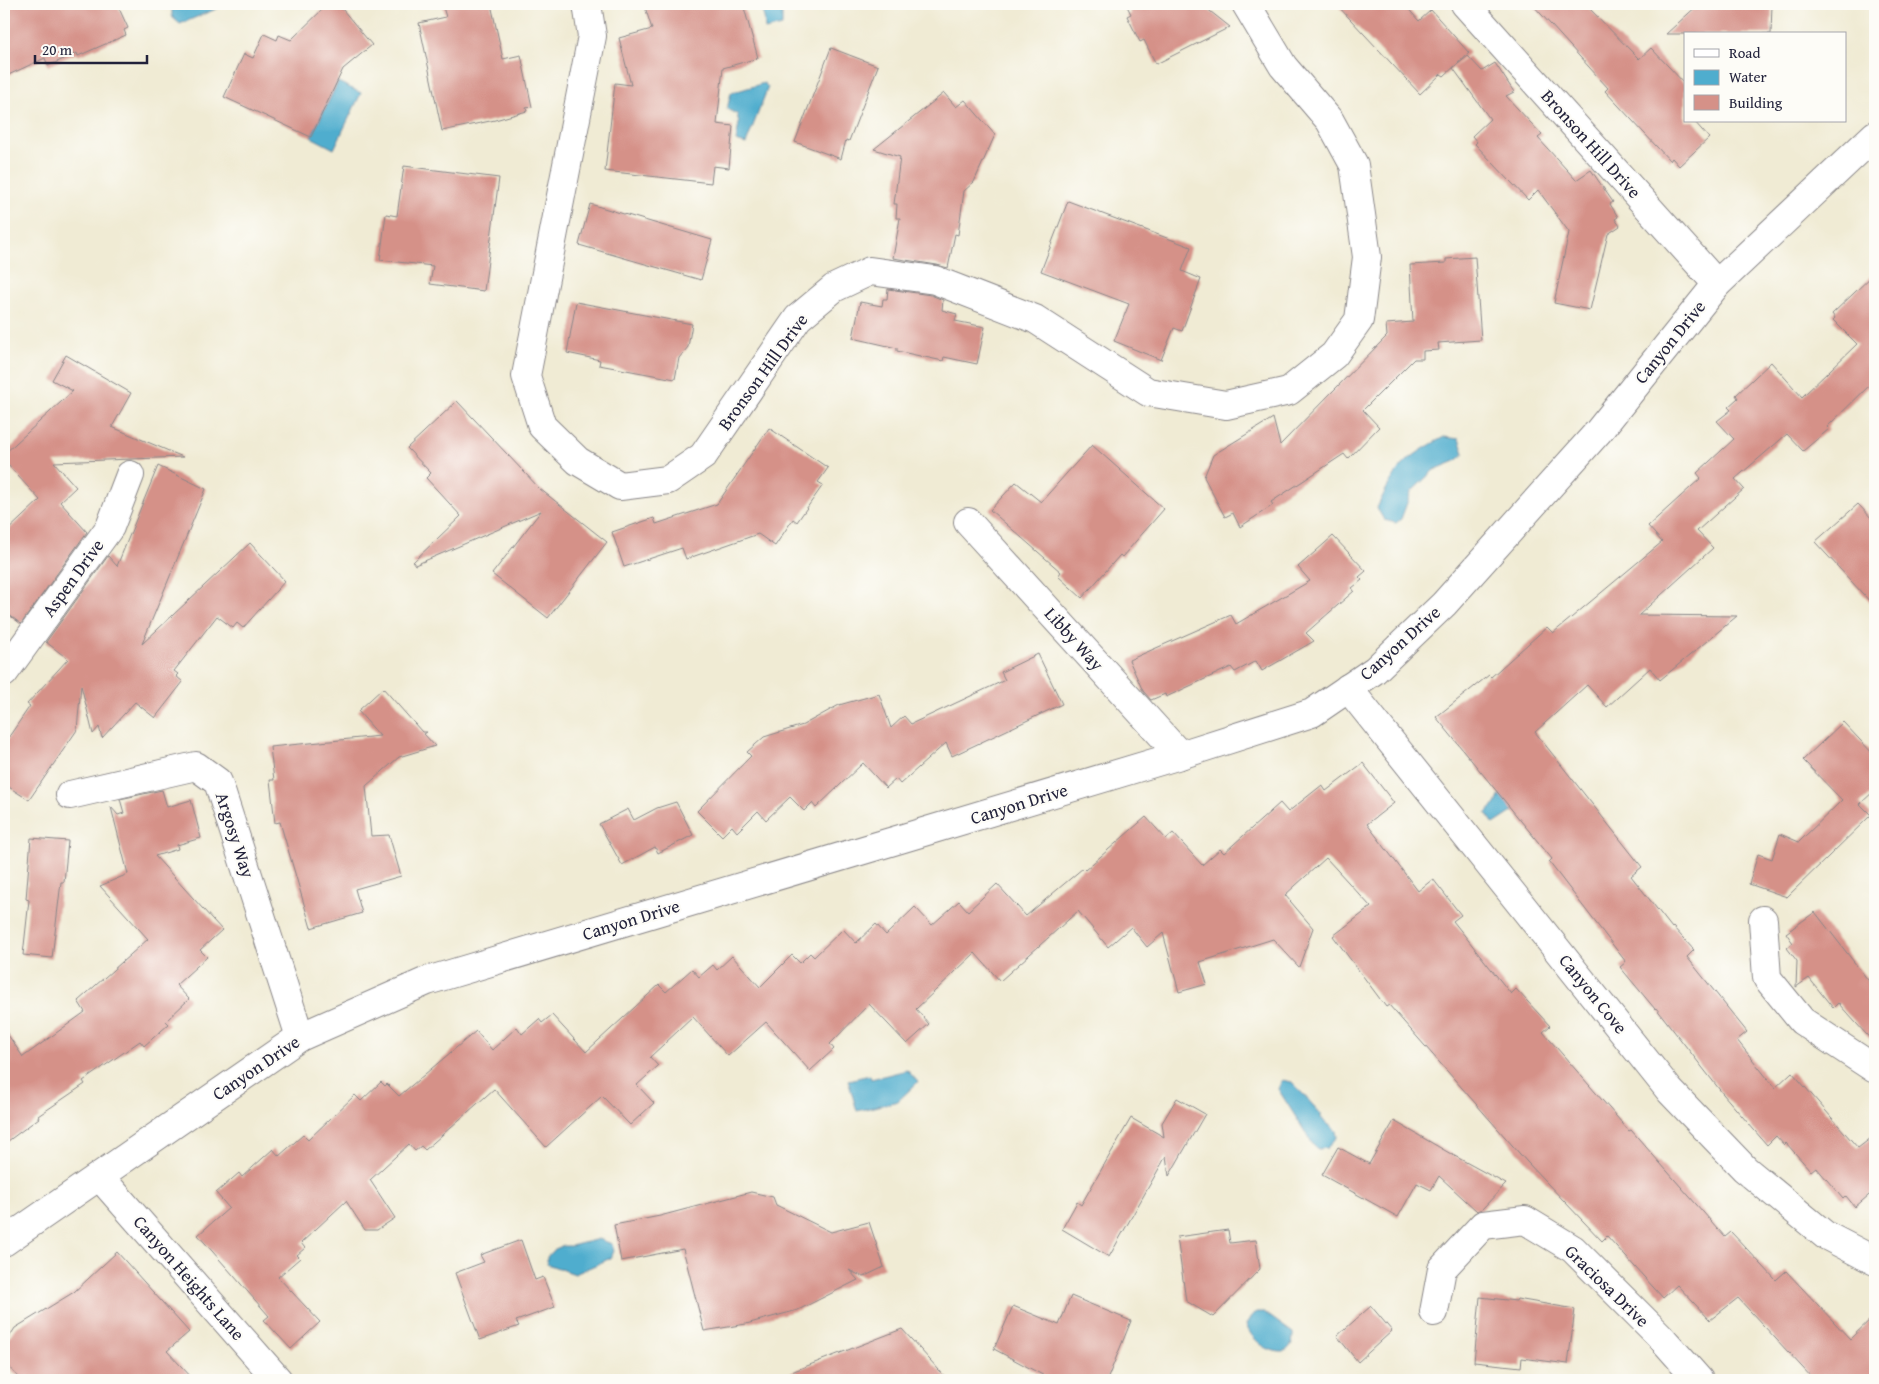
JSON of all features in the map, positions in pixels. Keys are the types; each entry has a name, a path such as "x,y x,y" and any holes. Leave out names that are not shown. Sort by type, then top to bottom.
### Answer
{"street":[{"name":"Bronson Hill Drive","path":"587,4 592,36 526,376 542,426 578,461 620,486 668,480 703,456 798,318 834,288 870,271 935,280 1035,319 1148,392 1226,404 1289,391 1334,355 1359,320 1367,258 1354,165 1330,121 1283,66 1246,4"},
{"name":"Bronson Hill Drive","path":"1465,4 1717,284"},
{"name":"Canyon Drive","path":"4,1242 300,1037 427,981 1180,755 1312,713 1375,670 1444,604 1598,432 1717,284 1875,135"},
{"name":"Aspen Drive","path":"4,674 110,527 130,475"},
{"name":"Libby Way","path":"968,522 1180,755"},
{"name":"Canyon Cove","path":"1348,688 1670,1091 1744,1169 1824,1235 1875,1261"},
{"name":"Argosy Way","path":"70,794 196,766 218,782 300,1037"},
{"path":"1763,920 1767,978 1802,1021 1875,1069"},
{"name":"Canyon Heights Lane","path":"100,1177 278,1380"},
{"name":"Graciosa Drive","path":"1434,1312 1442,1269 1483,1225 1525,1220 1573,1249 1660,1336 1699,1380"}],"water":[{"path":"175,4 228,4 180,24 172,17 172,7"},
{"path":"759,4 782,4 782,26 765,30 764,17"},
{"path":"338,82 361,93 334,149 311,137"},
{"path":"764,83 768,87 746,144 736,141 739,123 737,114 727,109 731,93"},
{"path":"1444,437 1459,439 1464,453 1458,460 1434,470 1411,492 1401,519 1396,523 1384,520 1377,508 1396,473 1420,451"},
{"path":"1543,792 1494,824 1486,813 1496,804 1500,794"},
{"path":"907,1070 918,1082 898,1101 857,1111 848,1080 870,1075 871,1079"},
{"path":"1282,1080 1292,1082 1321,1114 1321,1118 1336,1131 1337,1137 1327,1148 1318,1149 1314,1146 1278,1089"},
{"path":"599,1239 612,1244 614,1251 611,1258 575,1274 547,1264 547,1257 553,1250 562,1246 571,1246"},
{"path":"1257,1312 1264,1312 1293,1333 1292,1344 1287,1350 1278,1352 1266,1348 1248,1330 1246,1324 1251,1316"}],"building":[{"path":"4,4 117,4 128,28 124,30 126,35 78,56 77,53 48,66 45,58 4,77"},
{"path":"328,4 338,4 372,45 343,69 311,137 224,97 244,54 253,58 264,34 277,40 279,35 291,40"},
{"path":"442,4 491,4 503,59 521,55 532,107 526,108 527,111 495,120 442,131 419,23 446,17"},
{"path":"644,4 743,4 758,58 723,68 717,124 733,126 729,168 713,166 711,183 605,171 615,83 631,85 619,38 652,29"},
{"path":"1126,4 1201,4 1230,27 1156,64 1144,40 1140,42 1127,16 1131,14"},
{"path":"1336,4 1404,4 1419,21 1431,10 1469,53 1444,76 1441,74 1420,94"},
{"path":"1532,4 1585,4 1639,59 1651,48 1684,83 1684,122 1695,122 1709,138 1679,166 1672,158 1670,161 1605,91 1608,88"},
{"path":"1699,4 1772,4 1771,32 1684,32 1684,34 1666,34"},
{"path":"831,48 878,66 849,141 846,140 841,159 795,142"},
{"path":"1468,56 1482,71 1495,63 1514,92 1506,96 1542,135 1538,138 1576,180 1591,170 1613,202 1610,204 1618,217 1615,219 1620,226 1608,234 1590,310 1554,303 1569,232 1538,190 1528,200 1475,144 1477,142 1472,136 1490,119 1453,68"},
{"path":"944,93 956,107 965,100 995,135 974,182 964,191 958,235 955,234 948,268 893,258 900,218 896,218 897,204 894,204 900,157 874,149"},
{"path":"404,166 499,178 484,291 430,284 433,266 380,260 386,214 397,216"},
{"path":"1068,201 1191,247 1182,271 1201,279 1182,331 1174,328 1161,360 1114,341 1129,304 1041,271"},
{"path":"590,204 712,240 701,280 579,245"},
{"path":"1475,257 1481,340 1438,343 1439,350 1423,351 1423,359 1414,359 1363,410 1379,427 1348,459 1344,454 1271,502 1273,505 1240,527 1233,513 1225,517 1204,477 1213,455 1273,418 1280,445 1387,336 1386,324 1413,322 1410,265 1446,263 1446,259"},
{"path":"1875,273 1875,380 1827,427 1829,429 1803,451 1787,434 1735,479 1744,489 1697,531 1713,548 1639,615 1737,616 1660,680 1650,668 1607,707 1587,685 1535,732 1642,867 1631,876 1672,928 1694,950 1687,957 1747,1032 1737,1040 1775,1088 1792,1072 1858,1148 1875,1135 1875,1190 1855,1207 1846,1196 1843,1199 1816,1167 1811,1171 1786,1143 1784,1145 1776,1136 1767,1145 1723,1094 1656,1008 1620,967 1626,962 1549,862 1552,859 1436,717 1489,675 1491,677 1547,627 1553,633 1662,542 1648,526 1701,478 1697,473 1734,439 1717,421 1731,410 1728,407 1738,398 1736,395 1771,362 1802,397 1857,344 1833,320 1835,318 1832,314"},
{"path":"888,289 931,295 943,300 942,310 957,314 955,321 985,327 977,364 944,357 943,361 897,351 897,348 853,338 860,302 882,306 883,299 887,299"},
{"path":"576,302 692,324 688,347 679,358 675,379 599,365 600,360 567,353"},
{"path":"66,355 131,393 112,427 183,457 54,462 76,487 60,502 87,532 21,624 4,611 4,534 40,500 7,464 4,464 4,454 73,391 52,380"},
{"path":"457,401 540,489 607,542 548,618 492,574 541,511 415,565 413,562 461,516 426,478 431,473 407,448"},
{"path":"769,428 828,468 818,482 823,485 797,522 793,519 775,546 758,534 686,559 682,548 624,567 612,532 654,518 656,524 717,504"},
{"path":"1092,445 1164,509 1122,557 1120,555 1082,598 1058,576 1061,572 990,510 1016,482 1041,502"},
{"path":"158,466 206,489 142,644 250,543 285,581 243,628 237,623 233,628 217,616 174,671 178,674 176,676 183,682 155,718 135,702 102,738 99,727 93,734 81,685 77,730 29,800 4,784 4,744 30,706 27,704 68,659 46,642 108,556 117,566"},
{"path":"1858,504 1875,522 1875,607 1815,542"},
{"path":"1333,536 1366,571 1359,577 1362,580 1352,588 1354,591 1306,633 1314,641 1262,671 1256,661 1235,672 1231,667 1166,697 1165,694 1151,700 1143,691 1129,660 1231,615 1236,624 1310,581 1298,567"},
{"path":"1038,654 1062,704 952,756 946,743 900,784 896,779 886,788 863,763 816,808 812,803 804,811 790,797 766,820 758,811 737,832 732,826 722,836 697,811 751,756 747,752 764,737 803,725 839,705 879,694 891,728 904,716 911,724 1005,680 1001,672"},
{"path":"383,688 422,732 427,732 424,734 435,746 399,757 366,786 371,836 389,835 401,876 355,889 362,913 311,928 280,822 275,823 270,780 274,780 270,747 380,736 358,711"},
{"path":"1843,722 1875,756 1875,790 1860,804 1871,815 1787,897 1749,884 1758,854 1772,859 1780,834 1799,842 1842,800 1803,760"},
{"path":"1363,763 1394,803 1367,824 1418,891 1433,879 1461,915 1453,921 1511,994 1516,989 1550,1026 1543,1032 1725,1237 1731,1232 1776,1280 1786,1271 1850,1339 1875,1315 1875,1380 1814,1380 1738,1298 1710,1320 1677,1285 1663,1298 1607,1236 1602,1241 1527,1162 1389,1005 1386,1007 1333,936 1371,907 1326,858 1285,895 1313,928 1299,967 1273,939 1200,962 1207,984 1179,992 1163,933 1147,947 1131,927 1108,947 1078,911 1000,981 975,953 916,1009 929,1024 907,1044 869,1004 830,1044 834,1049 810,1071 766,1022 728,1056 693,1017 650,1057 658,1066 637,1085 654,1103 630,1125 602,1096 546,1147 494,1089 425,1150 421,1146 415,1151 409,1144 370,1180 395,1218 377,1230 365,1230 346,1201 301,1243 305,1248 297,1255 300,1258 278,1277 320,1322 291,1349 264,1320 269,1316 198,1235 229,1208 216,1193 239,1173 242,1177 273,1149 279,1156 303,1135 308,1140 355,1095 361,1101 381,1082 385,1086 387,1084 399,1096 476,1031 492,1050 517,1027 522,1034 539,1019 542,1023 552,1015 586,1052 659,985 666,992 692,969 699,977 713,965 717,970 732,956 760,987 792,955 800,963 810,953 814,957 843,929 856,943 876,924 886,935 915,907 932,925 959,901 968,911 997,884 1026,916 1083,868 1085,870 1146,817 1166,839 1173,833 1202,865 1220,849 1224,853 1280,803 1288,812 1322,785 1326,791"},
{"path":"162,790 167,807 191,800 201,838 177,845 178,849 155,856 222,930 200,950 207,957 176,985 189,999 166,1021 169,1024 144,1046 140,1041 83,1081 85,1084 38,1116 39,1118 4,1144 4,1029 23,1057 85,1012 78,1001 148,939 100,886 128,874 111,807 118,815 124,813 120,799"},
{"path":"676,802 693,835 658,853 655,847 622,865 599,824 628,809 634,820 657,808"},
{"path":"31,838 68,841 64,882 61,882 52,958 23,955 29,900 26,899"},
{"path":"1815,912 1875,989 1875,1044 1838,1003 1833,1008 1809,978 1796,987 1797,961 1787,948 1793,943 1786,933"},
{"path":"1177,1098 1205,1114 1169,1176 1166,1156 1109,1257 1062,1229 1077,1202 1081,1205 1131,1118 1164,1137 1162,1123"},
{"path":"1394,1121 1506,1184 1482,1209 1477,1211 1439,1176 1431,1190 1417,1183 1398,1217 1322,1175 1338,1147 1369,1164"},
{"path":"751,1192 773,1197 776,1205 831,1232 869,1222 884,1267 863,1277 849,1270 858,1280 798,1310 746,1324 704,1331 683,1249 621,1261 614,1225 660,1216"},
{"path":"1228,1230 1230,1243 1256,1240 1260,1269 1213,1317 1186,1301 1177,1237"},
{"path":"521,1240 535,1280 543,1277 555,1307 516,1321 519,1326 480,1340 455,1273 484,1262 480,1255"},
{"path":"117,1252 189,1332 167,1351 194,1380 21,1380 4,1362 4,1345 15,1328 74,1292"},
{"path":"1071,1296 1131,1321 1107,1380 1052,1380 994,1349 1013,1306 1059,1325"},
{"path":"1480,1297 1516,1301 1517,1299 1575,1309 1568,1364 1522,1358 1521,1367 1474,1362"},
{"path":"1371,1306 1392,1331 1358,1362 1337,1336"},
{"path":"902,1329 948,1380 777,1380 776,1378"}]}
